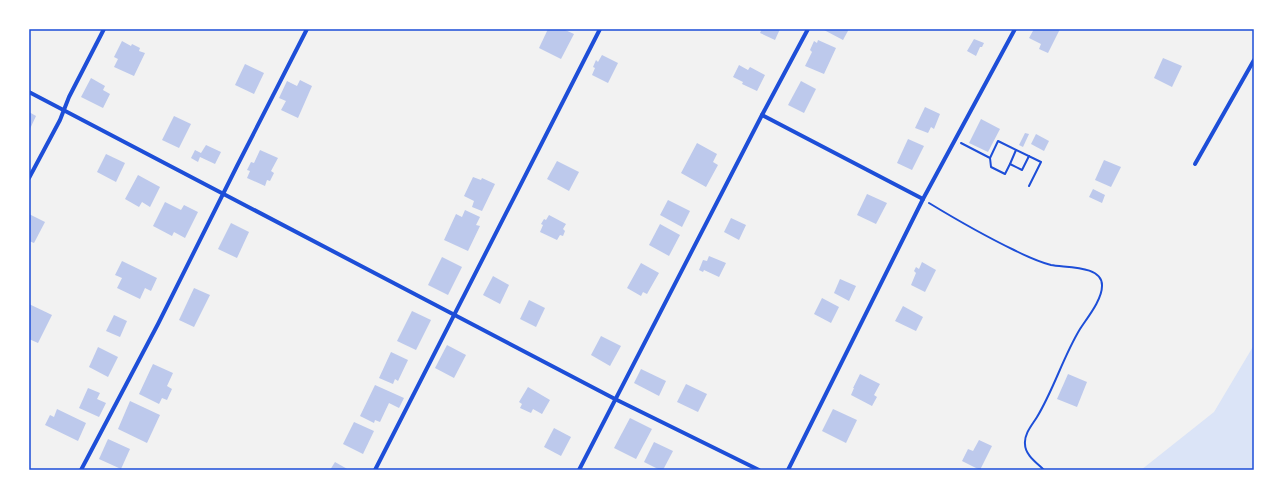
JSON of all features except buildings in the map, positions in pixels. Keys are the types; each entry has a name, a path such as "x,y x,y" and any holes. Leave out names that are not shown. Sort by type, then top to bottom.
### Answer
{"street":[{"path":"29,178 60,120 104,29"},
{"path":"81,470 158,324 307,29"},
{"path":"375,470 600,29"},
{"path":"579,470 808,29"},
{"path":"788,470 923,199 1015,29"},
{"path":"1195,164 1254,60"},
{"path":"29,92 615,399 759,470"},
{"path":"762,115 923,199"}],"path":[{"path":"956,140 990,158"},
{"path":"1016,150 1005,174 991,167 990,158 998,141 1041,162 1029,186"},
{"path":"1010,164 1022,170 1029,156"},
{"path":"923,199 985,236 1022,254 1050,265 1089,270 1097,275 1102,282 1102,290 1097,301 1076,336 1049,394 1026,437 1025,447 1030,456 1044,470"}],"shaded area":[{"path":"1254,345 1254,470 1141,470 1214,412"}]}
